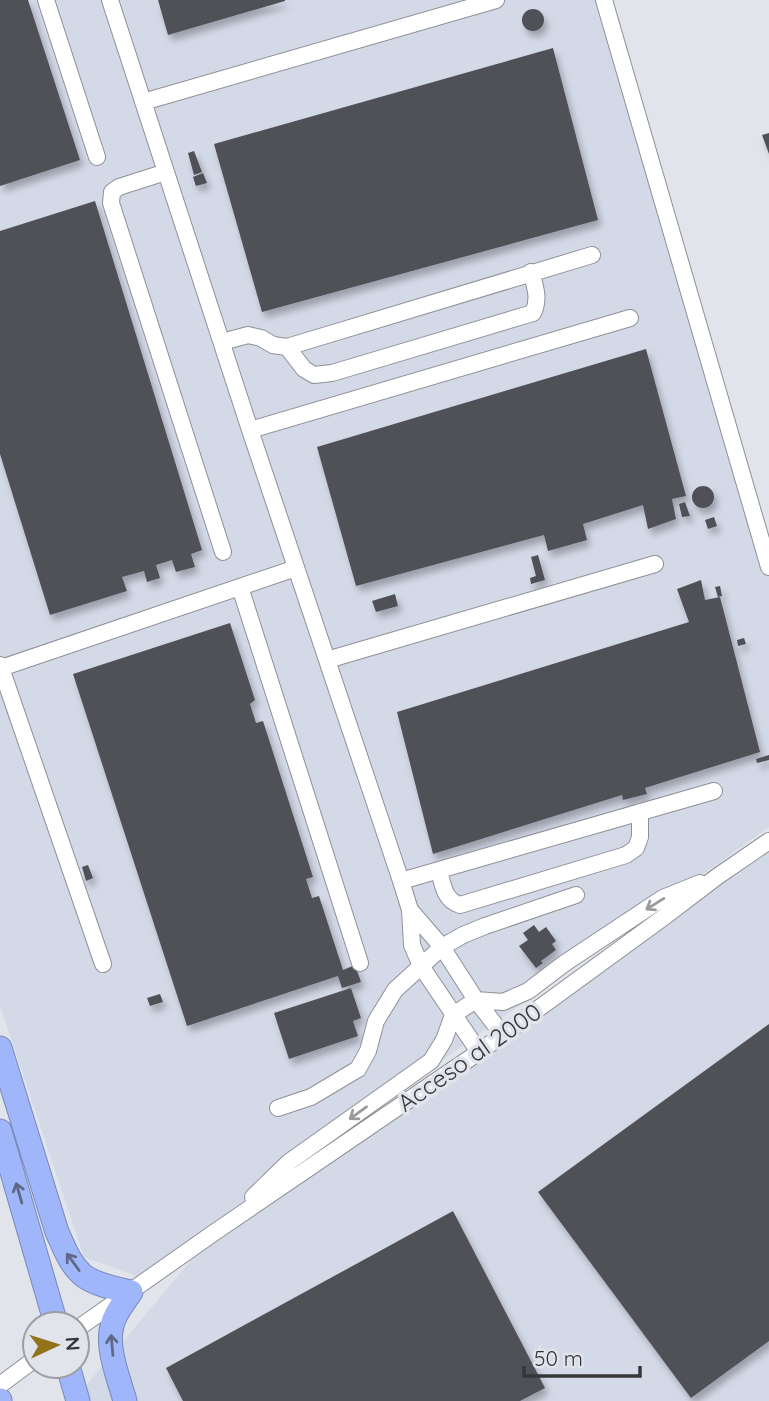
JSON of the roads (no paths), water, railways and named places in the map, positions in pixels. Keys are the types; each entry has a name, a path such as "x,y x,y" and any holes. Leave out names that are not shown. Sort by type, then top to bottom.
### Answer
{"highway":[{"path":"0,1048 57,1233 68,1256 83,1275 107,1286 131,1292 115,1317 110,1336 110,1346 125,1401"},
{"path":"0,1132 52,1310"}],"street":[{"path":"46,0 97,157"},
{"path":"110,0 401,881 410,910 412,945 421,966 479,1052"},
{"path":"143,102 496,0"},
{"path":"604,0 769,567"},
{"path":"166,172 118,187 112,192 111,203 223,552"},
{"path":"222,342 248,335 273,345 287,347 592,255"},
{"path":"287,347 304,369 314,375 332,373 501,323 533,313 537,306 537,296 531,272"},
{"path":"250,430 630,318"},
{"path":"327,660 655,564"},
{"path":"103,964 1,667 296,568"},
{"path":"240,587 360,963"},
{"path":"401,881 714,791"},
{"path":"439,870 446,895 452,902 460,905 626,855 636,848 640,837 640,812"},
{"name":"Acceso al 2000","path":"91,1319 479,1052 769,841"},
{"name":"Acceso al 2000","path":"476,1000 503,1002 528,991 565,962 663,898 718,876"},
{"path":"278,1108 311,1097 358,1069 368,1051 376,1021 395,990 443,947 485,926 576,895"},
{"path":"410,910 443,947 476,1000 502,1035"},
{"path":"453,1014 476,1000"},
{"name":"Acceso al 2000","path":"215,1232 289,1162 431,1061 444,1040 453,1014"},
{"path":"0,1385 21,1369"}]}
